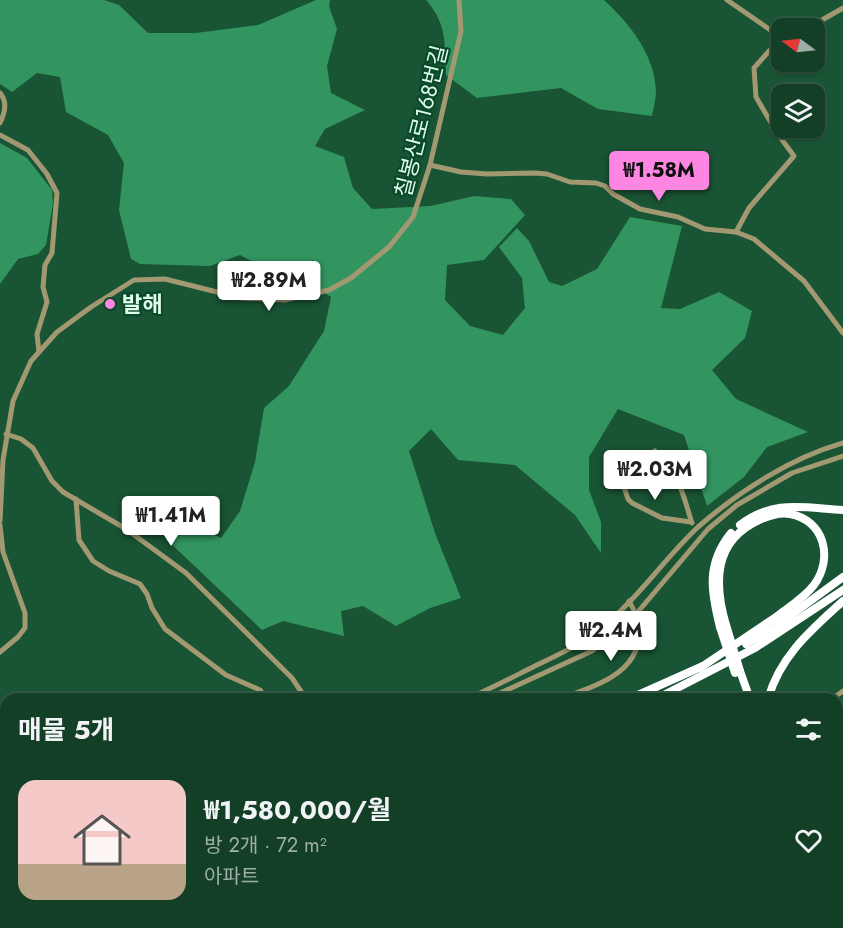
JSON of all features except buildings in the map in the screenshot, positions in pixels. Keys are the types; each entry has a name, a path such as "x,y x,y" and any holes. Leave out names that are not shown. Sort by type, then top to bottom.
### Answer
{"highway":[{"path":"743,693 738,672 713,598 712,577 718,551 731,533 762,510 795,507 843,510"},
{"path":"700,668 799,600 816,582 824,560 824,545 819,532 808,522 792,514 773,515 749,525 733,539 722,559 719,573 723,626"},
{"path":"643,693 700,668 772,628 843,577"},
{"path":"668,693 755,648 843,590"},
{"path":"770,693 791,651 843,601"},
{"path":"738,672 747,693"}],"street":[{"name":"칠봉산로168번길","path":"0,652 18,638 25,628 25,614 3,552 0,523 6,434 13,401 31,361 57,332 135,280 165,279 242,298 285,300 329,290 359,272 389,247 413,217 430,165 461,31 459,0"},
{"path":"727,0 771,30"},
{"path":"825,18 843,8"},
{"path":"736,232 748,208 794,156 777,133 756,97 754,68 771,49"},
{"path":"0,93 4,100 5,110 0,123"},
{"path":"0,135 28,150 47,174 57,193 52,253 45,265 43,287 47,302 38,334 39,352"},
{"path":"430,165 461,172 547,174 570,182 596,183 605,186 613,194 640,208 678,217 705,229 736,232 754,239 804,281 843,333"},
{"path":"6,434 21,439 33,448 52,481 63,492 126,529 186,573 292,678 302,693"},
{"path":"479,693 568,650 600,630 697,529 746,491 788,465 843,443"},
{"path":"655,451 638,467 621,478 630,501 662,518 691,522"},
{"path":"500,693 592,651 637,613 708,529 737,505 792,473 843,456"},
{"path":"638,467 662,467 670,471 686,500 691,522 697,529"},
{"path":"76,499 79,540 93,561 109,571 140,584 165,629 226,675 262,693"},
{"path":"574,693 602,682 626,666 633,658 638,645 637,613 629,602"}],"green space":[{"path":"0,0 104,0 119,5 148,33 196,33 258,25 316,0 330,0 329,6 337,29 327,66 331,93 365,110 325,129 315,146 344,157 353,188 372,209 431,206 474,196 511,199 525,215 484,260 447,265 445,300 470,326 503,335 525,308 522,278 499,247 517,228 529,241 549,282 562,286 597,269 630,217 682,226 661,308 680,309 719,292 752,311 745,338 712,370 736,399 808,432 767,447 744,477 707,506 684,435 618,409 589,457 589,490 601,522 601,553 575,515 515,465 458,460 431,429 409,451 435,533 461,598 430,608 396,626 363,606 341,611 344,636 283,621 262,630 166,539 199,528 221,538 240,511 255,462 264,408 289,386 324,331 331,297 300,277 257,264 240,255 210,266 140,264 131,259 119,210 124,163 108,135 66,112 60,77 37,73 12,92 0,84"},
{"path":"426,0 604,0 632,30 651,65 656,92 652,116 598,109 561,88 477,98 446,75 445,44 441,27"},
{"path":"0,143 27,158 52,190 53,203 46,245 38,254 18,259 0,284"}],"place":[{"name":"발해","path":"110,304"}]}
